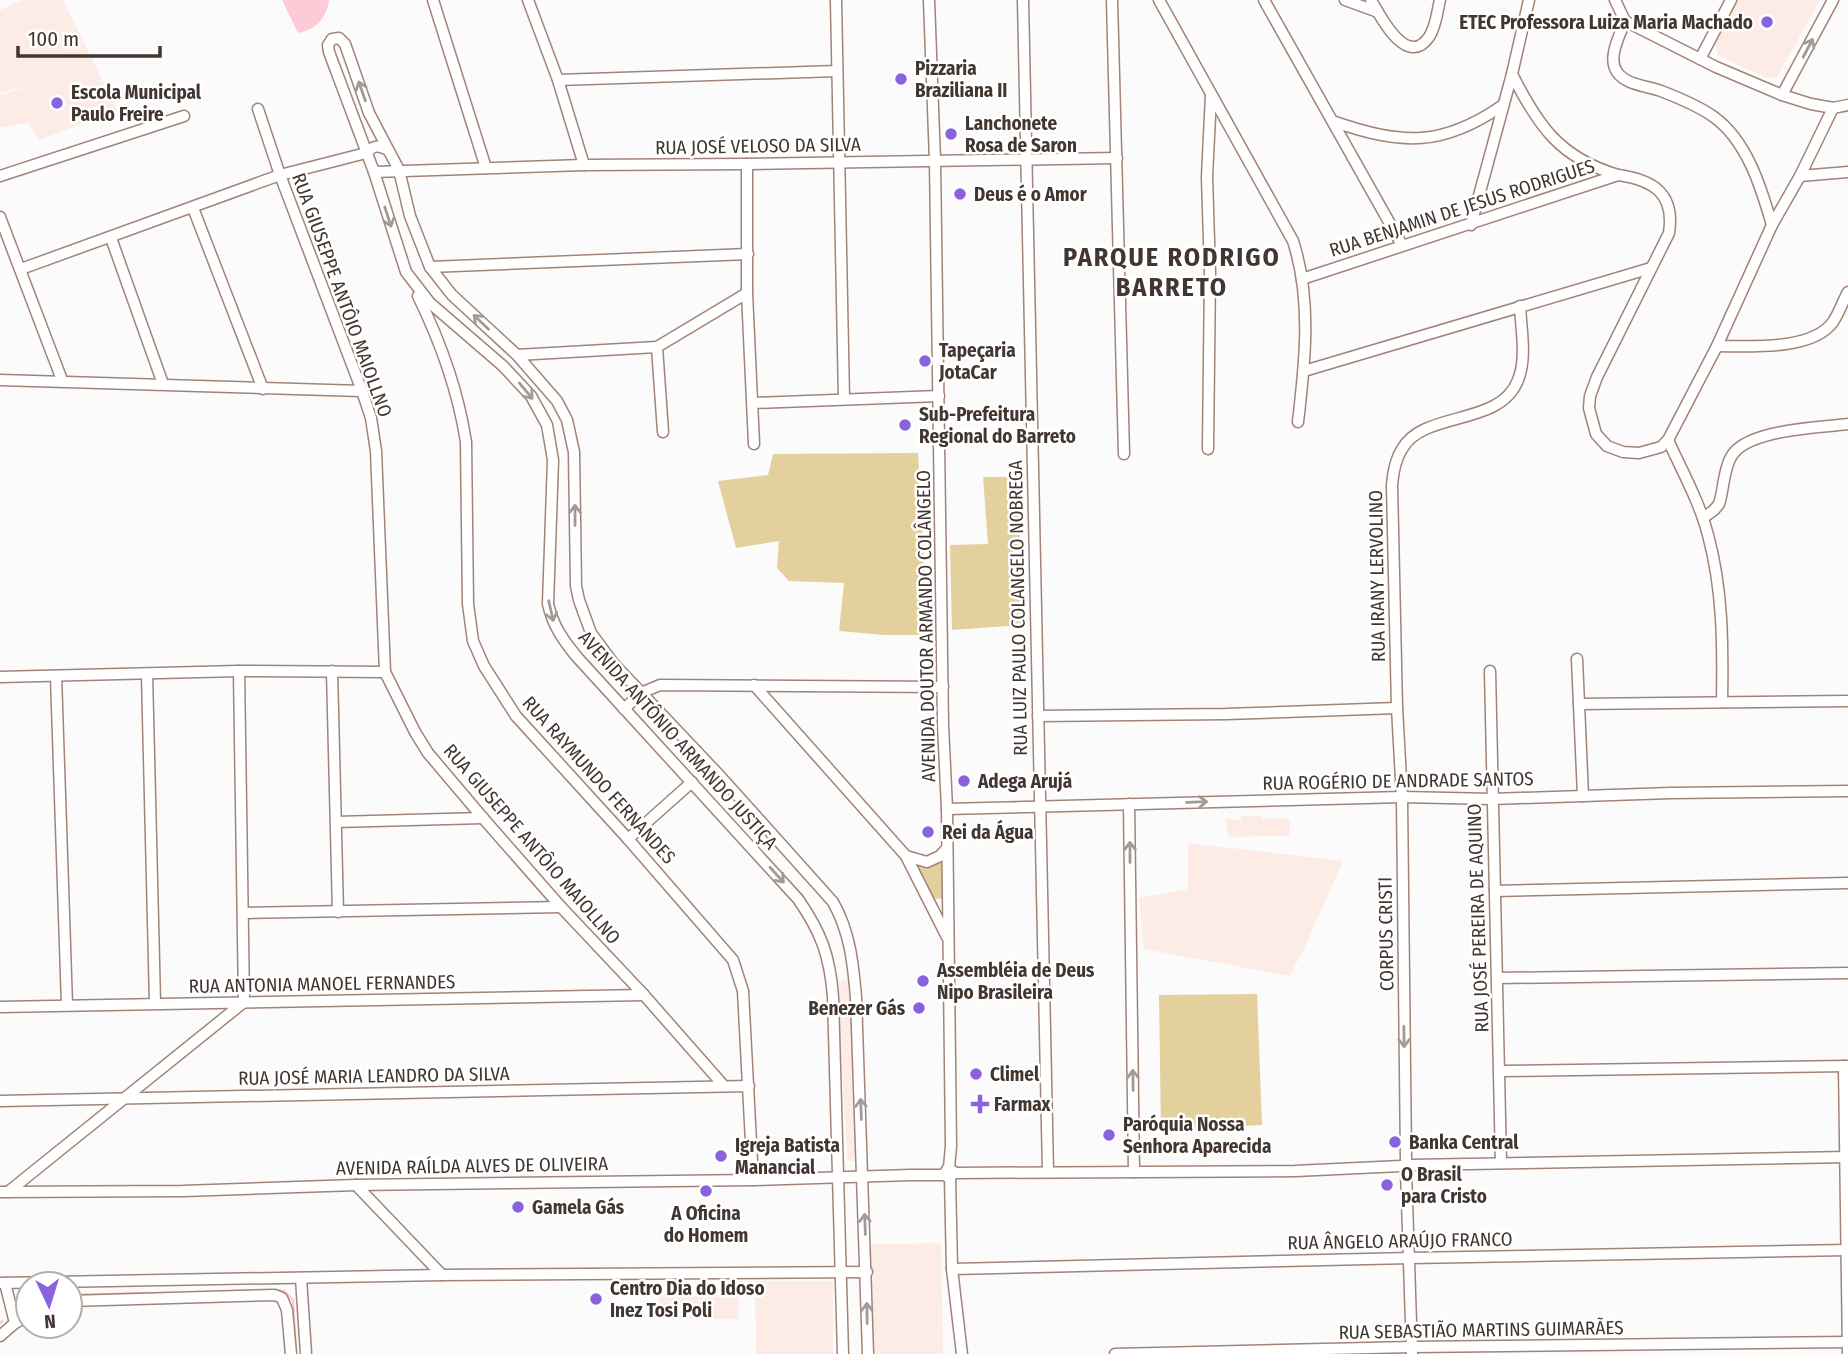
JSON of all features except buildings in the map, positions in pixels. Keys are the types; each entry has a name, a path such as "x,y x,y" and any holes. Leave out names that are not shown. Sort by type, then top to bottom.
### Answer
{"street":[{"path":"433,0 486,168"},
{"path":"528,0 558,80 584,164"},
{"path":"836,0 844,399"},
{"name":"AVENIDA DOUTOR ARMANDO COLÂNGELO","path":"929,0 935,161 947,809 951,1146 949,1173 952,1269 962,1354"},
{"name":"RUA LUIZ PAULO COLANGELO NOBREGA","path":"1023,0 1048,1172"},
{"path":"1112,0 1124,454"},
{"path":"1160,0 1293,241 1302,279 1306,362 1298,422"},
{"path":"1264,0 1402,245"},
{"path":"1345,0 1378,12"},
{"path":"1371,0 1403,45 1417,46 1428,38 1440,0"},
{"path":"1471,225 1529,0"},
{"path":"1700,59 1731,0"},
{"path":"1782,95 1833,0"},
{"path":"1616,1 1625,21 1700,59 1782,95 1822,107 1833,108 1848,104"},
{"path":"1625,21 1613,59 1618,73 1631,82 1696,107 1714,117 1727,129 1750,164 1772,225"},
{"name":"AVENIDA ANTÔNIO ARMANDO JUSTIÇA","path":"388,150 369,113 345,44 336,38 329,42 328,48 374,172 406,272 430,303 503,366 531,396 547,425 553,460 548,604 559,634 798,899 812,919 824,944 830,965 833,997 843,1354"},
{"path":"558,80 837,71"},
{"path":"1512,74 1544,129 1566,152 1592,166 1618,175"},
{"path":"1208,449 1210,273 1207,177 1212,93"},
{"path":"1335,122 1391,138 1418,139 1464,128 1503,105"},
{"path":"1722,702 1721,608 1712,551 1703,518 1668,440 1717,346 1772,225 1800,176 1833,108"},
{"name":"RUA GIUSEPPE ANTÔIO MAIOLLNO","path":"258,109 280,176 371,418 376,451 385,672 428,753 561,907 644,995 724,1086"},
{"path":"0,176 184,116"},
{"path":"21,269 280,176 366,153 372,147 388,150 399,170"},
{"name":"RUA JOSÉ VELOSO DA SILVA","path":"374,172 584,164 1117,158"},
{"path":"747,164 747,293 754,444"},
{"name":"AVENIDA ANTÔNIO ARMANDO JUSTIÇA","path":"399,170 410,216 430,267 461,303 517,355 557,401 572,437 576,474 576,578 579,600 591,633 614,664 720,776 832,902 848,932 856,997 868,1354"},
{"path":"1800,176 1848,172"},
{"name":"RUA BENJAMIN DE JESUS RODRIGUES","path":"1302,279 1618,175 1651,184 1662,194 1669,206 1669,233 1597,377 1589,408 1595,434 1607,446 1623,452 1639,453 1661,447 1668,440"},
{"path":"193,208 264,389"},
{"path":"0,218 62,380"},
{"path":"111,238 163,384"},
{"path":"430,267 748,254"},
{"path":"1304,371 1651,268"},
{"name":"RUA RAYMUNDO FERNANDES","path":"406,272 436,331 456,390 466,442 468,604 473,641 484,666 516,716 733,960 743,991 753,1180"},
{"path":"1717,346 1766,346 1808,338 1822,332 1833,322 1848,292"},
{"path":"517,355 657,347 747,293"},
{"path":"436,331 461,303"},
{"name":"RUA IRANY LERVOLINO","path":"1397,708 1392,485 1394,469 1403,446 1413,436 1495,406 1511,395 1521,370 1520,306"},
{"path":"657,347 663,432"},
{"path":"0,380 362,391"},
{"path":"753,403 939,396"},
{"path":"1703,518 1719,504 1731,456 1748,441 1848,424"},
{"path":"1577,659 1583,796"},
{"path":"0,677 239,671 385,672"},
{"path":"3,1194 244,1002 239,671"},
{"path":"332,671 338,912"},
{"name":"RUA JOSÉ PEREIRA DE AQUINO","path":"1490,671 1501,1163"},
{"path":"147,674 155,1003"},
{"path":"56,676 67,1005"},
{"path":"624,709 641,693 660,685 943,687"},
{"path":"754,685 906,856 948,940"},
{"path":"1579,705 1848,701"},
{"path":"1038,716 1226,714 1397,708"},
{"name":"CORPUS CRISTI","path":"1397,708 1402,797 1406,1165 1412,1351"},
{"path":"702,792 720,776"},
{"path":"628,839 692,782"},
{"name":"RUA ROGÉRIO DE ANDRADE SANTOS","path":"947,809 1402,797 1492,799 1848,791"},
{"path":"1129,804 1134,1172"},
{"path":"336,822 483,818"},
{"path":"906,856 927,862 940,856 947,848"},
{"path":"1495,891 1848,883"},
{"path":"243,913 561,907"},
{"path":"1498,978 1848,973"},
{"name":"RUA ANTONIA MANOEL FERNANDES","path":"0,1007 644,995"},
{"path":"1500,1070 1846,1066 1848,1354"},
{"name":"RUA JOSÉ MARIA LEANDRO DA SILVA","path":"0,1101 749,1086"},
{"name":"AVENIDA RAÍLDA ALVES DE OLIVEIRA","path":"3,1194 356,1185 753,1180 949,1173 1295,1171 1406,1165 1846,1157"},
{"path":"356,1185 442,1275"},
{"name":"RUA ÂNGELO ARAÚJO FRANCO","path":"952,1269 1848,1250"},
{"path":"14,1320 3,1283 442,1275 867,1272"},
{"path":"301,1278 306,1354"},
{"path":"84,1301 275,1296 282,1298 287,1310 291,1354"},
{"path":"0,1336 14,1324"},
{"name":"RUA SEBASTIÃO MARTINS GUIMARÃES","path":"1115,1354 1848,1342"}],"shaded area":[{"path":"23,0 63,0 117,110 39,140 29,124 0,128 0,95 41,82 0,93 0,10"},
{"path":"282,0 329,0 326,12 319,22 298,33"},
{"name":"ETEC Professora Luiza Maria Machado","path":"1738,0 1820,0 1777,77 1766,78 1719,56 1714,43"},
{"path":"918,453 928,635 839,631 844,583 789,581 777,568 779,541 736,548 718,481 768,475 773,454"},
{"path":"983,477 1018,477 1023,625 952,630 950,545 988,544"},
{"path":"1241,816 1290,819 1289,836 1228,837 1226,819 1241,820"},
{"path":"1188,843 1343,861 1289,976 1144,949 1139,898 1188,889"},
{"path":"943,858 945,898 934,899 916,866 930,866"},
{"path":"850,978 860,1161 848,1161 836,982"},
{"path":"1257,994 1262,1125 1161,1130 1159,995"},
{"path":"941,1243 943,1354 872,1354 871,1244"},
{"path":"755,1281 833,1281 833,1354 756,1354"},
{"path":"738,1295 739,1319 659,1319 658,1296"}],"waterway":[{"path":"277,1291 284,1291 293,1300 296,1351"},
{"path":"84,1295 148,1293"}],"place":[{"name":"ETEC Professora Luiza Maria Machado","path":"1767,22"},
{"name":"Pizzaria Braziliana II","path":"901,79"},
{"name":"Escola Municipal Paulo Freire","path":"57,103"},
{"name":"Lanchonete Rosa de Saron","path":"951,134"},
{"name":"Deus é o Amor","path":"960,194"},
{"name":"Tapeçaria JotaCar","path":"925,361"},
{"name":"Sub-Prefeitura Regional do Barreto","path":"905,425"},
{"name":"Adega Arujá","path":"964,781"},
{"name":"Rei da Água","path":"928,832"},
{"name":"Assembléia de Deus Nipo Brasileira","path":"923,981"},
{"name":"Benezer Gás","path":"919,1008"},
{"name":"Climel","path":"976,1074"},
{"name":"Farmax","path":"980,1104"},
{"name":"Paróquia Nossa Senhora Aparecida","path":"1109,1135"},
{"name":"Banka Central","path":"1395,1142"},
{"name":"Igreja Batista Manancial","path":"721,1156"},
{"name":"O Brasil para Cristo","path":"1387,1185"},
{"name":"A Oficina do Homem","path":"706,1191"},
{"name":"Gamela Gás","path":"518,1207"},
{"name":"Centro Dia do Idoso Inez Tosi Poli","path":"596,1299"}],"district":[{"name":"PARQUE RODRIGO BARRETO","path":"1172,272"}]}
